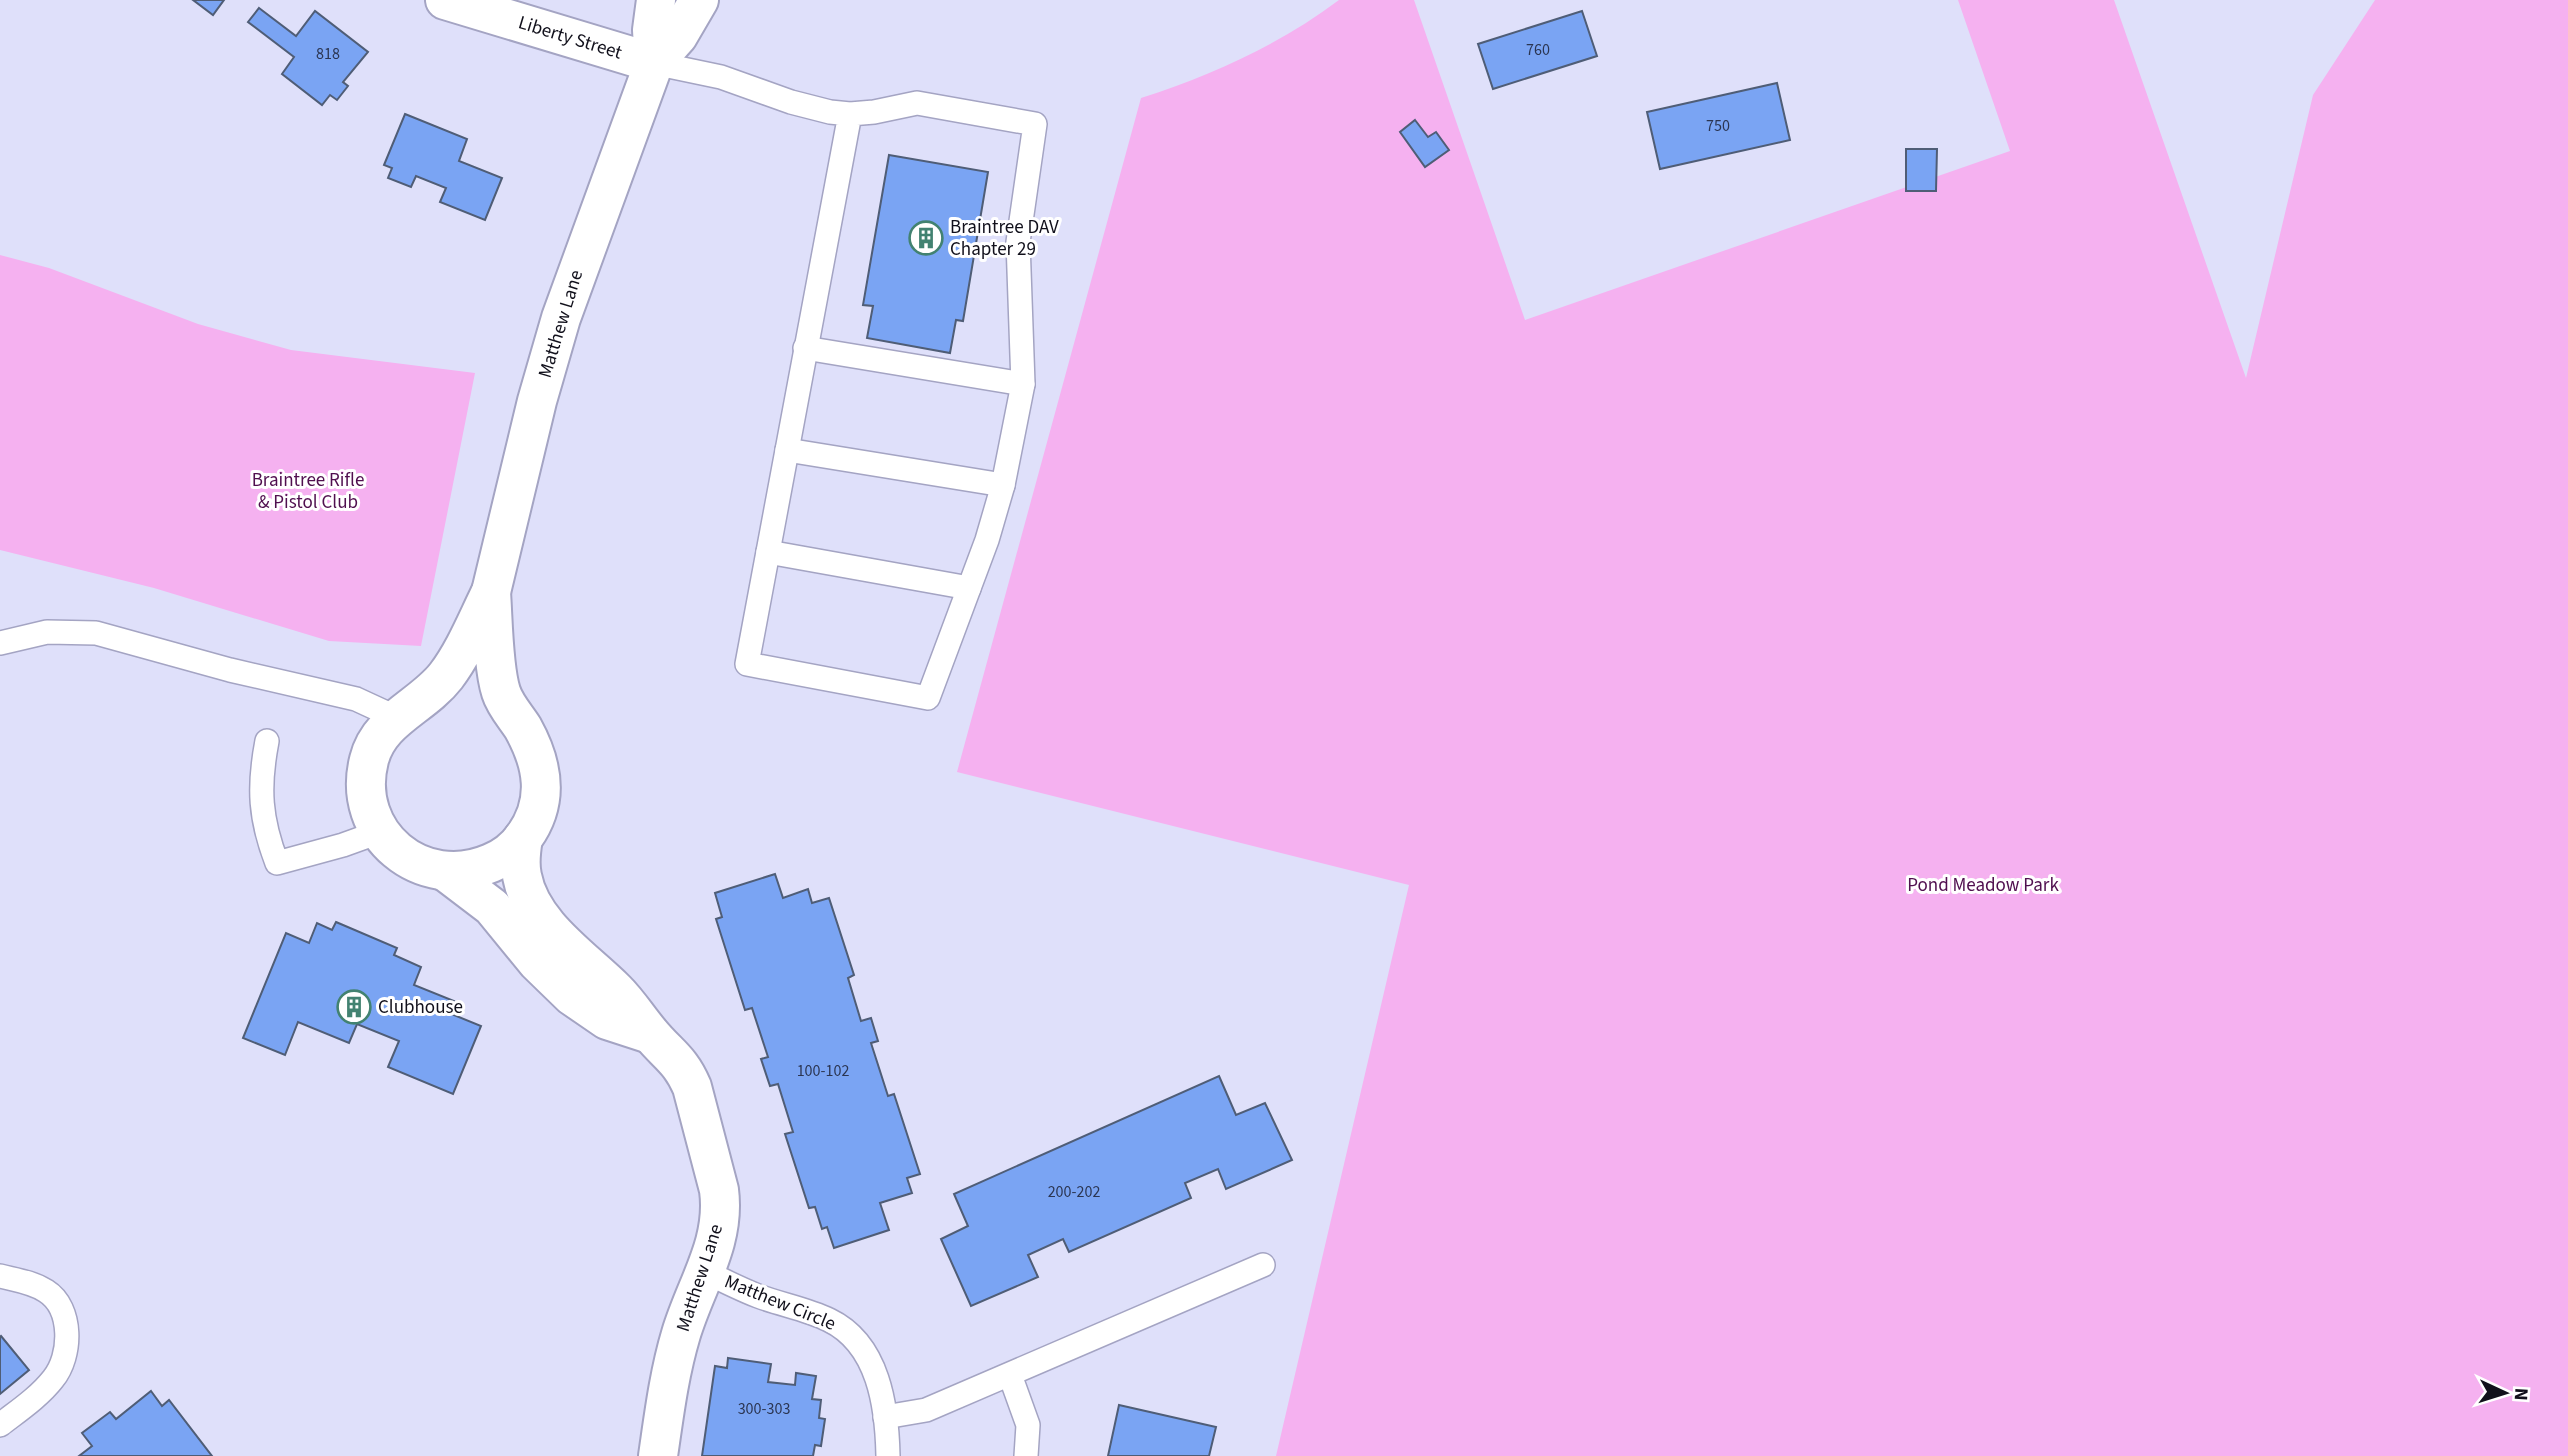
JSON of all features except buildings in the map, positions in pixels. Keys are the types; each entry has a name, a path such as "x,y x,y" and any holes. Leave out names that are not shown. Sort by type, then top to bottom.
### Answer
{"street":[{"name":"Liberty Street","path":"445,0 654,63"},
{"name":"Matthew Lane","path":"654,63 652,30 656,0"},
{"name":"Matthew Lane","path":"491,592 537,401 561,318 654,63 678,36 699,0"},
{"path":"491,592 501,692 537,755 542,784 537,813 523,838 502,858 475,870 446,872 420,866 397,852 379,832 369,808 365,783 369,758 380,735 396,718 421,702 445,677 491,592"},
{"name":"Matthew Lane","path":"523,838 521,875 533,904 561,939 620,995 650,1034 678,1060 686,1072 719,1189 721,1212 718,1237 687,1314 674,1362 658,1456"},
{"name":"Matthew Lane","path":"446,872 492,907 537,962 572,996 607,1020 650,1034"}],"lane":[{"path":"654,63 721,77 810,107 850,114 917,103 1035,124 1018,242 1023,384 1003,485 988,540 928,698 747,664 850,114"},
{"path":"805,348 1023,384"},
{"path":"787,450 1003,485"},
{"path":"768,552 969,589"},
{"path":"0,643 47,632 96,633 230,670 356,699 396,718"},
{"path":"267,741 261,803 264,824 276,863 379,832"},
{"path":"885,1417 926,1409 1010,1376 1264,1265"},
{"name":"Matthew Circle","path":"704,1271 758,1296 818,1315 845,1329 864,1351 879,1384 888,1456"},
{"path":"0,1276 33,1284 49,1292 60,1305 67,1335 62,1364 55,1377 0,1425"},
{"path":"1010,1376 1026,1413 1026,1456"}],"green space":[{"name":"Pond Meadow Park","path":"1339,0 1414,0 1525,320 2010,151 1958,0 2114,0 2246,378 2313,95 2375,0 2568,0 2568,1456 1276,1456 1409,885 957,772 1141,98 1219,69 1269,45"},
{"name":"Braintree Rifle & Pistol Club","path":"0,255 49,268 198,324 291,350 475,373 421,646 329,641 154,588 0,550"}],"place":[{"name":"Braintree DAV Chapter 29","path":"926,238"},
{"name":"Clubhouse","path":"354,1007"}]}
